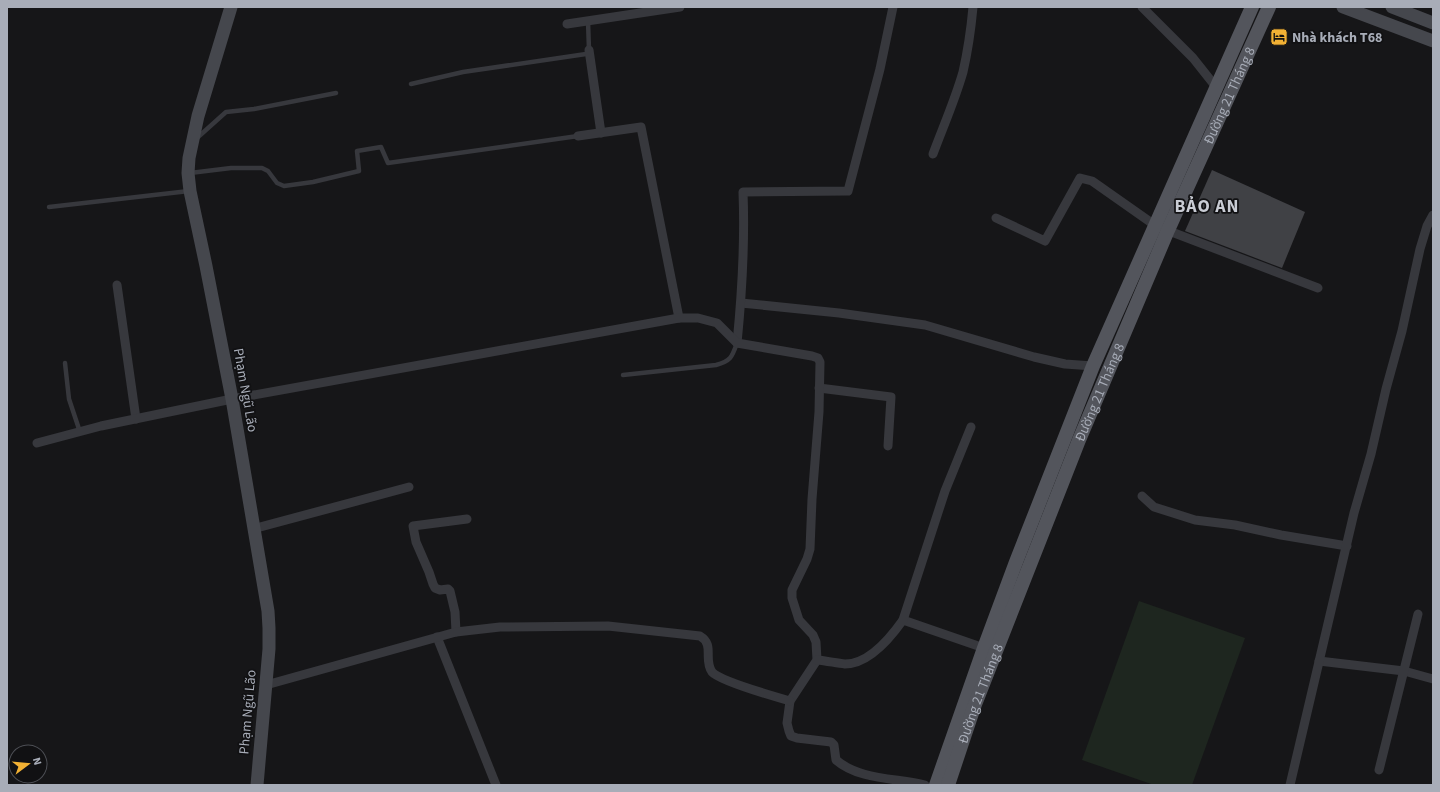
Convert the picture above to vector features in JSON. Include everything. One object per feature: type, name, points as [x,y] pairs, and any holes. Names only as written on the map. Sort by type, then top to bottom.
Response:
[{"type":"main road","name":"Đường 21 Tháng 8","points":[[948,785],[982,684],[1079,440],[1216,87],[1252,7]]},
{"type":"main road","name":"Đường 21 Tháng 8","points":[[936,785],[1016,562],[1093,366],[1162,228],[1269,7]]},
{"type":"street","name":"Phạm Ngũ Lão","points":[[231,7],[198,116],[189,158],[188,173],[190,191],[232,400],[266,596],[269,649],[257,785]]},
{"type":"street","points":[[567,24],[680,7]]},
{"type":"street","points":[[737,343],[741,302],[744,227],[743,192],[848,191],[880,69],[893,7]]},
{"type":"street","points":[[933,154],[952,106],[962,72],[970,41],[973,7]]},
{"type":"street","points":[[1142,7],[1193,58],[1216,87]]},
{"type":"street","points":[[1343,7],[1433,41]]},
{"type":"street","points":[[1392,7],[1433,23]]},
{"type":"street","points":[[588,50],[601,133]]},
{"type":"street","points":[[578,136],[641,127],[679,318]]},
{"type":"street","points":[[996,218],[1045,241],[1080,178],[1092,181],[1162,228],[1318,288]]},
{"type":"street","points":[[1290,785],[1354,513],[1371,454],[1386,389],[1402,331],[1420,249],[1427,226],[1433,214]]},
{"type":"street","points":[[117,285],[136,419]]},
{"type":"street","points":[[741,302],[840,313],[925,325],[1034,358],[1065,364],[1093,366]]},
{"type":"street","points":[[37,443],[136,419],[232,400],[679,318],[698,318],[717,323],[737,343],[818,358],[820,362],[820,388],[810,549],[807,559],[792,590],[792,598],[799,620],[813,635],[816,642],[818,660],[790,702],[787,723],[789,731],[791,736],[797,738],[831,742],[834,744],[836,760],[848,768],[860,773],[925,785]]},
{"type":"street","points":[[820,388],[891,397],[888,446]]},
{"type":"street","points":[[818,660],[847,664],[866,657],[880,648],[894,633],[903,620],[946,492],[971,427]]},
{"type":"street","points":[[254,529],[409,487]]},
{"type":"street","points":[[1142,496],[1154,507],[1195,520],[1235,525],[1281,535],[1347,546]]},
{"type":"street","points":[[456,632],[455,612],[450,591],[448,589],[440,590],[435,588],[430,572],[416,542],[413,526],[467,519]]},
{"type":"street","points":[[1379,770],[1418,614]]},
{"type":"street","points":[[903,620],[984,648]]},
{"type":"street","points":[[266,685],[456,632],[500,627],[608,626],[700,636],[706,639],[708,644],[708,661],[714,673],[724,679],[790,702]]},
{"type":"street","points":[[437,637],[496,785]]},
{"type":"street","points":[[1319,661],[1404,671],[1433,679]]},
{"type":"lane","points":[[411,84],[463,72],[586,54],[588,50],[588,21]]},
{"type":"lane","points":[[192,143],[226,112],[254,110],[336,93]]},
{"type":"lane","points":[[188,173],[231,168],[262,168],[268,171],[277,183],[284,186],[313,182],[359,171],[357,151],[381,147],[388,163],[578,136]]},
{"type":"lane","points":[[49,207],[190,191]]},
{"type":"lane","points":[[622,375],[716,365],[732,357],[737,343]]},
{"type":"lane","points":[[65,363],[69,399],[80,432]]},
{"type":"shaded area","points":[[1139,601],[1245,638],[1192,785],[1154,785],[1082,760]]},
{"type":"building","points":[[1212,170],[1305,212],[1282,268],[1185,231]]},
{"type":"place","name":"Nhà khách T68","points":[[1279,37]]},
{"type":"district","name":"BẢO AN","points":[[1207,206]]}]
